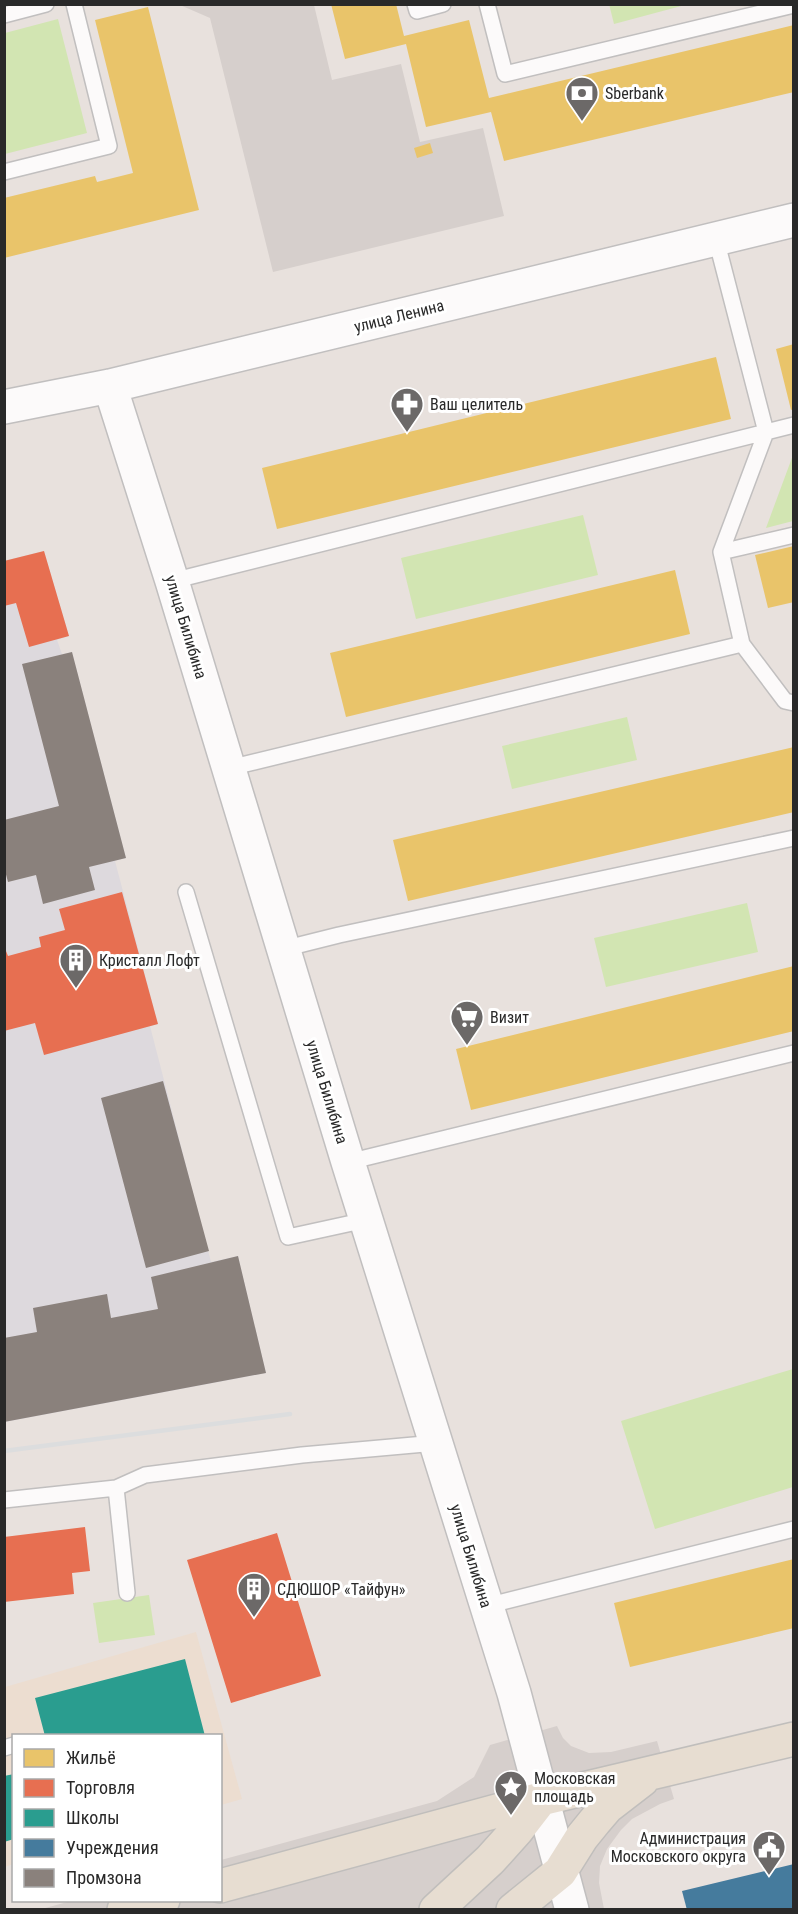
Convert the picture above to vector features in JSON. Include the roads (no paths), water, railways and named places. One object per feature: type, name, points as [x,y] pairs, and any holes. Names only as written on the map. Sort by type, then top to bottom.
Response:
[{"type":"main road","name":"улица Ленина","points":[[4,407],[110,386],[794,220]]},
{"type":"main road","name":"улица Билибина","points":[[110,386],[517,1704],[541,1799]]},
{"type":"main road","points":[[222,1885],[541,1799],[794,1739]]},
{"type":"main road","points":[[513,1910],[560,1872],[582,1837],[607,1808],[651,1773]]},
{"type":"main road","points":[[541,1799],[572,1910]]},
{"type":"main road","points":[[436,1910],[490,1860],[541,1799]]},
{"type":"main road","points":[[124,1910],[155,1902]]},
{"type":"lane","points":[[4,15],[45,4]]},
{"type":"lane","points":[[4,172],[109,146],[74,4]]},
{"type":"lane","points":[[416,4],[417,11],[443,4]]},
{"type":"lane","points":[[487,4],[505,74],[794,5]]},
{"type":"lane","points":[[716,238],[766,432],[722,552],[742,644],[785,701],[794,703]]},
{"type":"lane","points":[[172,581],[794,425]]},
{"type":"lane","points":[[722,552],[794,535]]},
{"type":"lane","points":[[229,768],[742,644]]},
{"type":"lane","points":[[284,948],[794,838]]},
{"type":"lane","points":[[186,892],[288,1237],[366,1220]]},
{"type":"lane","points":[[348,1162],[794,1053]]},
{"type":"lane","points":[[4,1500],[116,1488],[145,1474],[219,1472],[302,1455],[436,1443]]},
{"type":"lane","points":[[116,1488],[127,1593]]},
{"type":"lane","points":[[486,1606],[794,1529]]},
{"type":"railway","points":[[4,1451],[290,1414]]},
{"type":"place","name":"Sberbank","points":[[582,122]]},
{"type":"place","name":"Ваш целитель","points":[[407,433]]},
{"type":"place","name":"Кристалл Лофт","points":[[76,989]]},
{"type":"place","name":"Визит","points":[[467,1046]]},
{"type":"place","name":"СДЮШОР «Тайфун»","points":[[254,1618]]},
{"type":"place","name":"Московская площадь","points":[[511,1816]]},
{"type":"place","name":"Администрация Московского округа","points":[[769,1876]]}]
